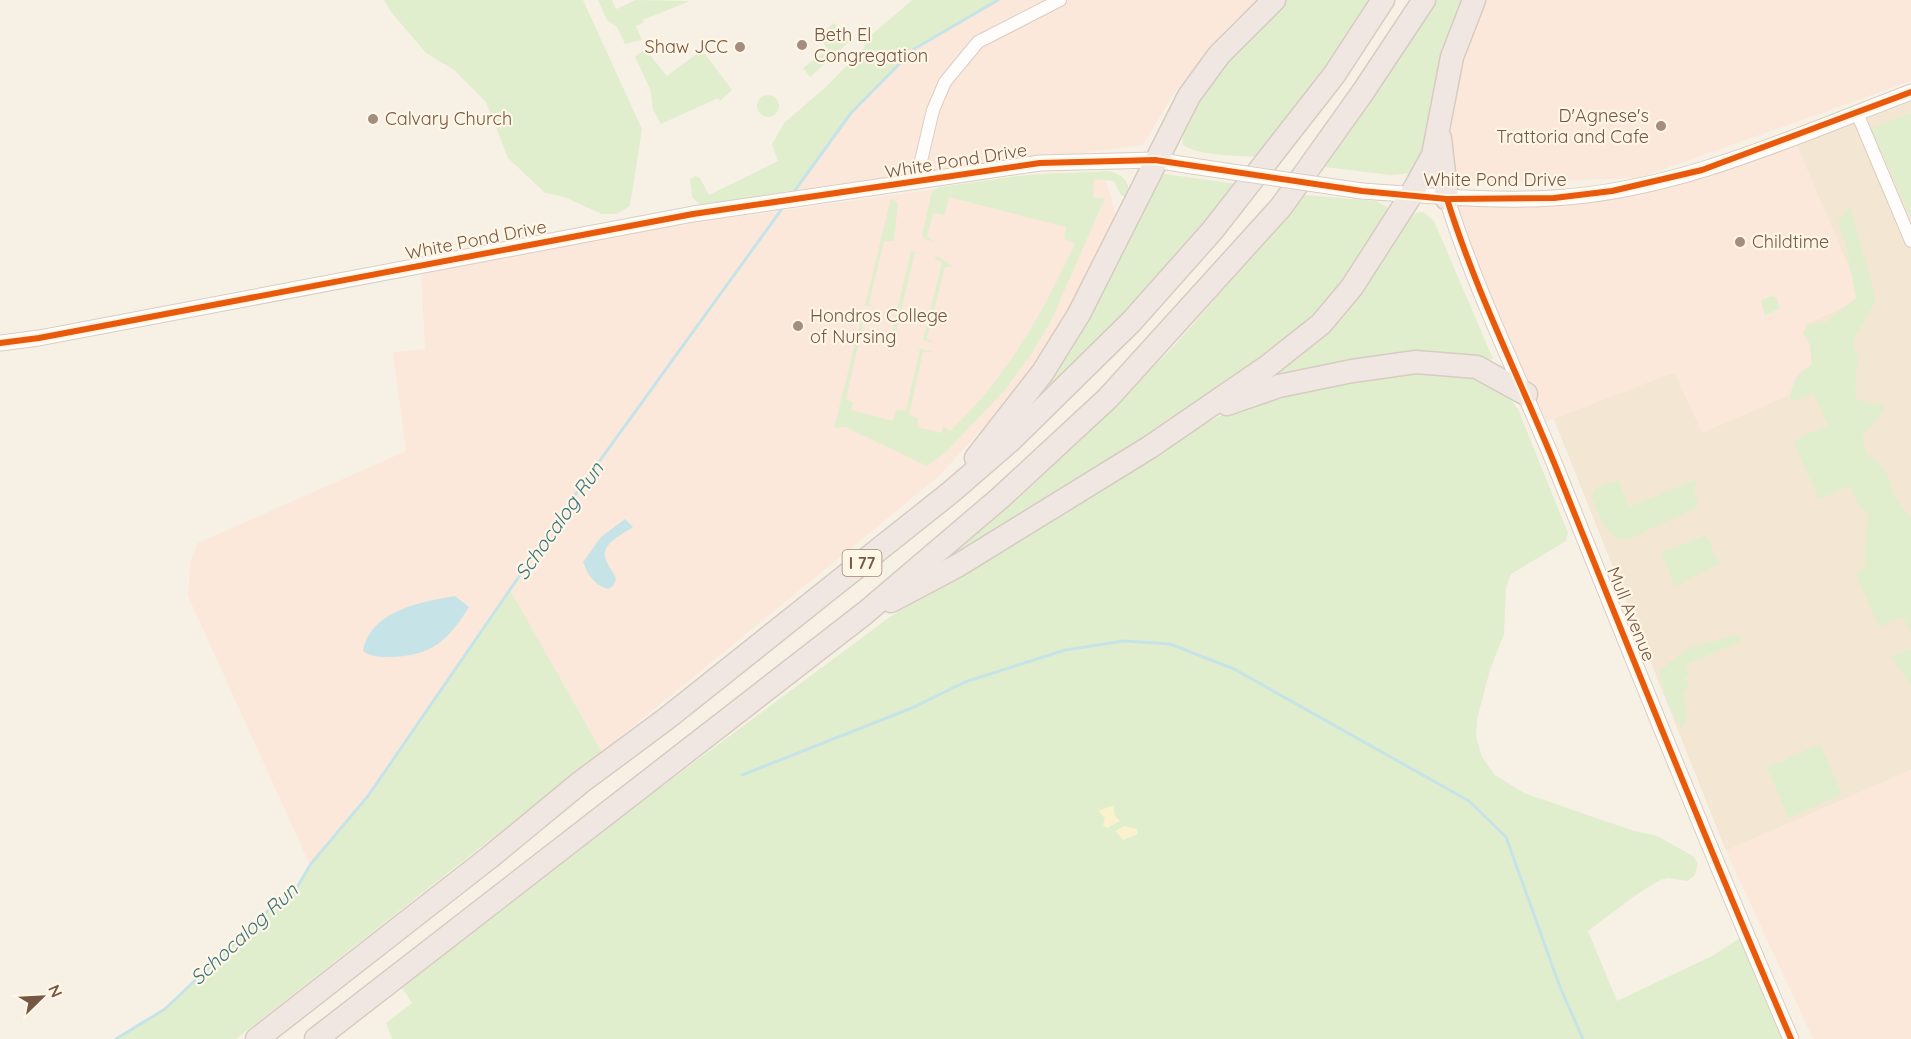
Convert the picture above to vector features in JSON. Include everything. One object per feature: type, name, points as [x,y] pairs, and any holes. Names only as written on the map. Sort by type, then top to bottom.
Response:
[{"type":"highway","points":[[951,492],[1057,351],[1079,314],[1177,117],[1205,73],[1219,55],[1274,0]]},
{"type":"highway","name":"I 77","points":[[257,1039],[490,857],[581,782],[666,719],[951,492],[1010,441],[1087,367],[1212,231],[1334,75],[1383,0]]},
{"type":"highway","name":"I 77","points":[[316,1039],[865,613],[1000,498],[1108,398],[1160,344],[1281,207],[1363,92],[1424,0]]},
{"type":"highway","points":[[865,613],[957,566],[1203,412],[1268,366],[1321,324],[1352,287],[1411,195],[1433,155],[1452,57],[1474,0]]},
{"type":"highway","points":[[1440,120],[1447,199]]},
{"type":"highway","points":[[1203,412],[1279,386],[1352,371],[1416,362],[1476,367],[1526,394]]},
{"type":"street","points":[[916,182],[933,110],[945,82],[978,42],[1060,0]]},
{"type":"street","name":"White Pond Drive","points":[[0,344],[693,214],[1040,164],[1155,160],[1362,191],[1447,199],[1554,198],[1658,182],[1749,154],[1911,92]]},
{"type":"street","points":[[1857,113],[1911,241]]},
{"type":"street","name":"Mull Avenue","points":[[1447,199],[1461,242],[1526,394],[1690,801],[1791,1039]]},
{"type":"shaded area","points":[[998,0],[1258,0],[1227,28],[1174,93],[1143,145],[795,190],[851,113],[914,49]]},
{"type":"shaded area","points":[[1485,0],[1911,0],[1911,81],[1639,178],[1489,183],[1457,176],[1450,139],[1457,81]]},
{"type":"shaded area","points":[[1911,92],[1911,770],[1726,851],[1553,417],[1675,372],[1702,432],[1830,377],[1806,324],[1861,299],[1793,137]]},
{"type":"shaded area","points":[[1793,137],[1862,298],[1806,324],[1830,377],[1702,433],[1675,372],[1538,425],[1447,199],[1615,191]]},
{"type":"shaded area","points":[[1053,173],[1106,180],[1118,222],[1035,367],[999,411],[939,476],[602,752],[510,591],[368,796],[310,865],[188,596],[190,562],[198,543],[406,451],[393,352],[425,349],[421,270],[678,225]]},
{"type":"shaded area","points":[[1911,770],[1911,1039],[1813,1039],[1726,851]]},
{"type":"green space","points":[[384,0],[583,0],[642,129],[630,206],[617,214],[602,214],[564,197],[545,193],[508,158],[486,102],[454,70],[426,53],[391,12]]},
{"type":"green space","points":[[598,0],[612,0],[616,9],[636,0],[690,1],[643,20],[644,22],[636,26],[642,40],[625,44],[617,27],[607,20]]},
{"type":"green space","points":[[912,0],[998,0],[914,49],[851,113],[795,190],[701,206],[692,197],[690,179],[695,176],[700,178],[709,195],[778,161],[772,144],[784,123],[827,86],[864,48],[869,37]]},
{"type":"green space","points":[[1284,0],[1370,0],[1312,86],[1259,157],[1210,154],[1183,145],[1184,129],[1205,90],[1239,47]]},
{"type":"green space","points":[[1436,0],[1466,0],[1433,138],[1416,173],[1390,175],[1325,167]]},
{"type":"green space","points":[[834,23],[850,41],[810,77],[803,68],[828,49],[818,36]]},
{"type":"green space","points":[[645,49],[667,76],[702,50],[732,90],[720,101],[718,98],[661,124],[653,109],[650,89],[635,57]]},
{"type":"green space","points":[[768,95],[776,98],[779,106],[776,114],[768,117],[760,114],[757,106],[760,98]]},
{"type":"green space","points":[[1911,113],[1911,217],[1871,128]]},
{"type":"green space","points":[[1109,171],[1126,180],[1127,198],[1121,195],[1114,181],[1094,179],[1093,198],[1105,198],[1051,321],[1032,353],[1004,391],[945,453],[927,466],[845,427],[834,428],[862,316],[865,316],[846,399],[853,402],[851,410],[893,421],[896,410],[906,411],[920,348],[933,352],[923,352],[909,415],[918,418],[917,427],[942,433],[943,426],[950,431],[989,389],[1022,344],[1075,244],[1064,239],[1066,227],[949,197],[945,215],[933,213],[927,237],[935,242],[924,239],[922,235],[932,191],[940,187],[1026,175]]},
{"type":"green space","points":[[1158,173],[1237,184],[1184,249],[1098,343],[1068,373],[1005,428]]},
{"type":"green space","points":[[1305,195],[1376,201],[1387,207],[1389,215],[1350,270],[1310,320],[1251,371],[955,559],[945,559],[1094,427],[1173,347]]},
{"type":"green space","points":[[891,198],[898,204],[894,241],[884,241],[869,304],[876,308],[865,305]]},
{"type":"green space","points":[[1850,206],[1876,300],[1853,341],[1858,360],[1855,386],[1857,399],[1870,404],[1885,405],[1877,420],[1862,435],[1866,454],[1878,462],[1887,474],[1894,496],[1911,518],[1911,634],[1903,616],[1879,627],[1856,575],[1865,567],[1868,513],[1858,504],[1850,486],[1819,499],[1793,441],[1828,425],[1813,393],[1790,403],[1793,385],[1798,376],[1812,364],[1810,345],[1803,333],[1807,325],[1826,322],[1856,298],[1846,245],[1838,221]]},
{"type":"green space","points":[[1423,212],[1434,221],[1493,359],[1271,381],[1270,376],[1332,329],[1373,273],[1401,226],[1416,213]]},
{"type":"green space","points":[[904,249],[924,254],[915,253],[894,341],[890,340],[911,251]]},
{"type":"green space","points":[[937,256],[954,267],[945,267],[927,338],[934,343],[923,340],[942,262],[934,259]]},
{"type":"green space","points":[[1776,297],[1780,308],[1765,316],[1761,300]]},
{"type":"green space","points":[[1387,371],[1480,371],[1499,383],[1518,409],[1568,533],[1566,541],[1511,574],[1506,588],[1504,634],[1490,670],[1477,719],[1476,737],[1482,757],[1495,775],[1524,793],[1631,830],[1657,836],[1693,856],[1698,863],[1695,875],[1688,881],[1668,878],[1651,885],[1588,931],[1617,1001],[1712,956],[1740,938],[1785,1039],[392,1039],[386,1023],[412,1003],[402,988],[560,862],[887,619],[1188,432],[1239,407]]},
{"type":"green space","points":[[1697,479],[1694,492],[1698,502],[1696,508],[1629,539],[1621,539],[1609,532],[1591,497],[1596,488],[1618,480],[1629,507]]},
{"type":"green space","points":[[1706,535],[1719,564],[1675,586],[1661,553]]},
{"type":"green space","points":[[510,590],[602,752],[236,1039],[117,1039],[135,1025],[165,1009],[273,906],[294,893],[310,865],[368,796]]},
{"type":"green space","points":[[1736,635],[1742,641],[1685,665],[1690,676],[1685,678],[1689,686],[1683,692],[1687,718],[1681,729],[1667,702],[1659,671],[1689,648]]},
{"type":"green space","points":[[1911,649],[1911,686],[1891,657]]},
{"type":"green space","points":[[1820,744],[1842,794],[1789,818],[1767,768]]},
{"type":"sand","points":[[1114,805],[1114,814],[1120,821],[1107,828],[1103,825],[1105,818],[1098,811]]},
{"type":"sand","points":[[1124,826],[1137,829],[1138,834],[1123,840],[1115,831]]},
{"type":"water","points":[[625,519],[633,527],[614,539],[605,552],[606,560],[616,579],[613,586],[608,589],[592,579],[583,562],[601,537]]},
{"type":"water","points":[[455,596],[469,607],[453,629],[437,645],[417,654],[404,656],[379,657],[363,651],[368,637],[387,617],[413,605]]},
{"type":"waterway","name":"Schocalog Run","points":[[793,193],[851,113],[914,49],[998,0]]},
{"type":"waterway","name":"Schocalog Run","points":[[116,1039],[165,1009],[273,906],[294,893],[310,865],[368,796],[580,488],[784,206]]},
{"type":"waterway","points":[[742,775],[912,708],[965,682],[1065,650],[1124,641],[1170,644],[1234,669],[1469,801],[1506,837],[1560,987],[1583,1039]]},
{"type":"cycle path","points":[[0,343],[39,338],[693,214],[1040,163],[1155,160],[1362,191],[1447,199],[1554,198],[1612,191],[1702,170],[1911,92]]},
{"type":"cycle path","points":[[1447,199],[1471,268],[1557,470],[1672,755],[1791,1039]]},
{"type":"place","name":"Beth El Congregation","points":[[802,45]]},
{"type":"place","name":"Shaw JCC","points":[[740,47]]},
{"type":"place","name":"Calvary Church","points":[[373,119]]},
{"type":"place","name":"D'Agnese's Trattoria and Cafe","points":[[1661,126]]},
{"type":"place","name":"Childtime","points":[[1740,242]]},
{"type":"place","name":"Hondros College of Nursing","points":[[798,326]]}]
